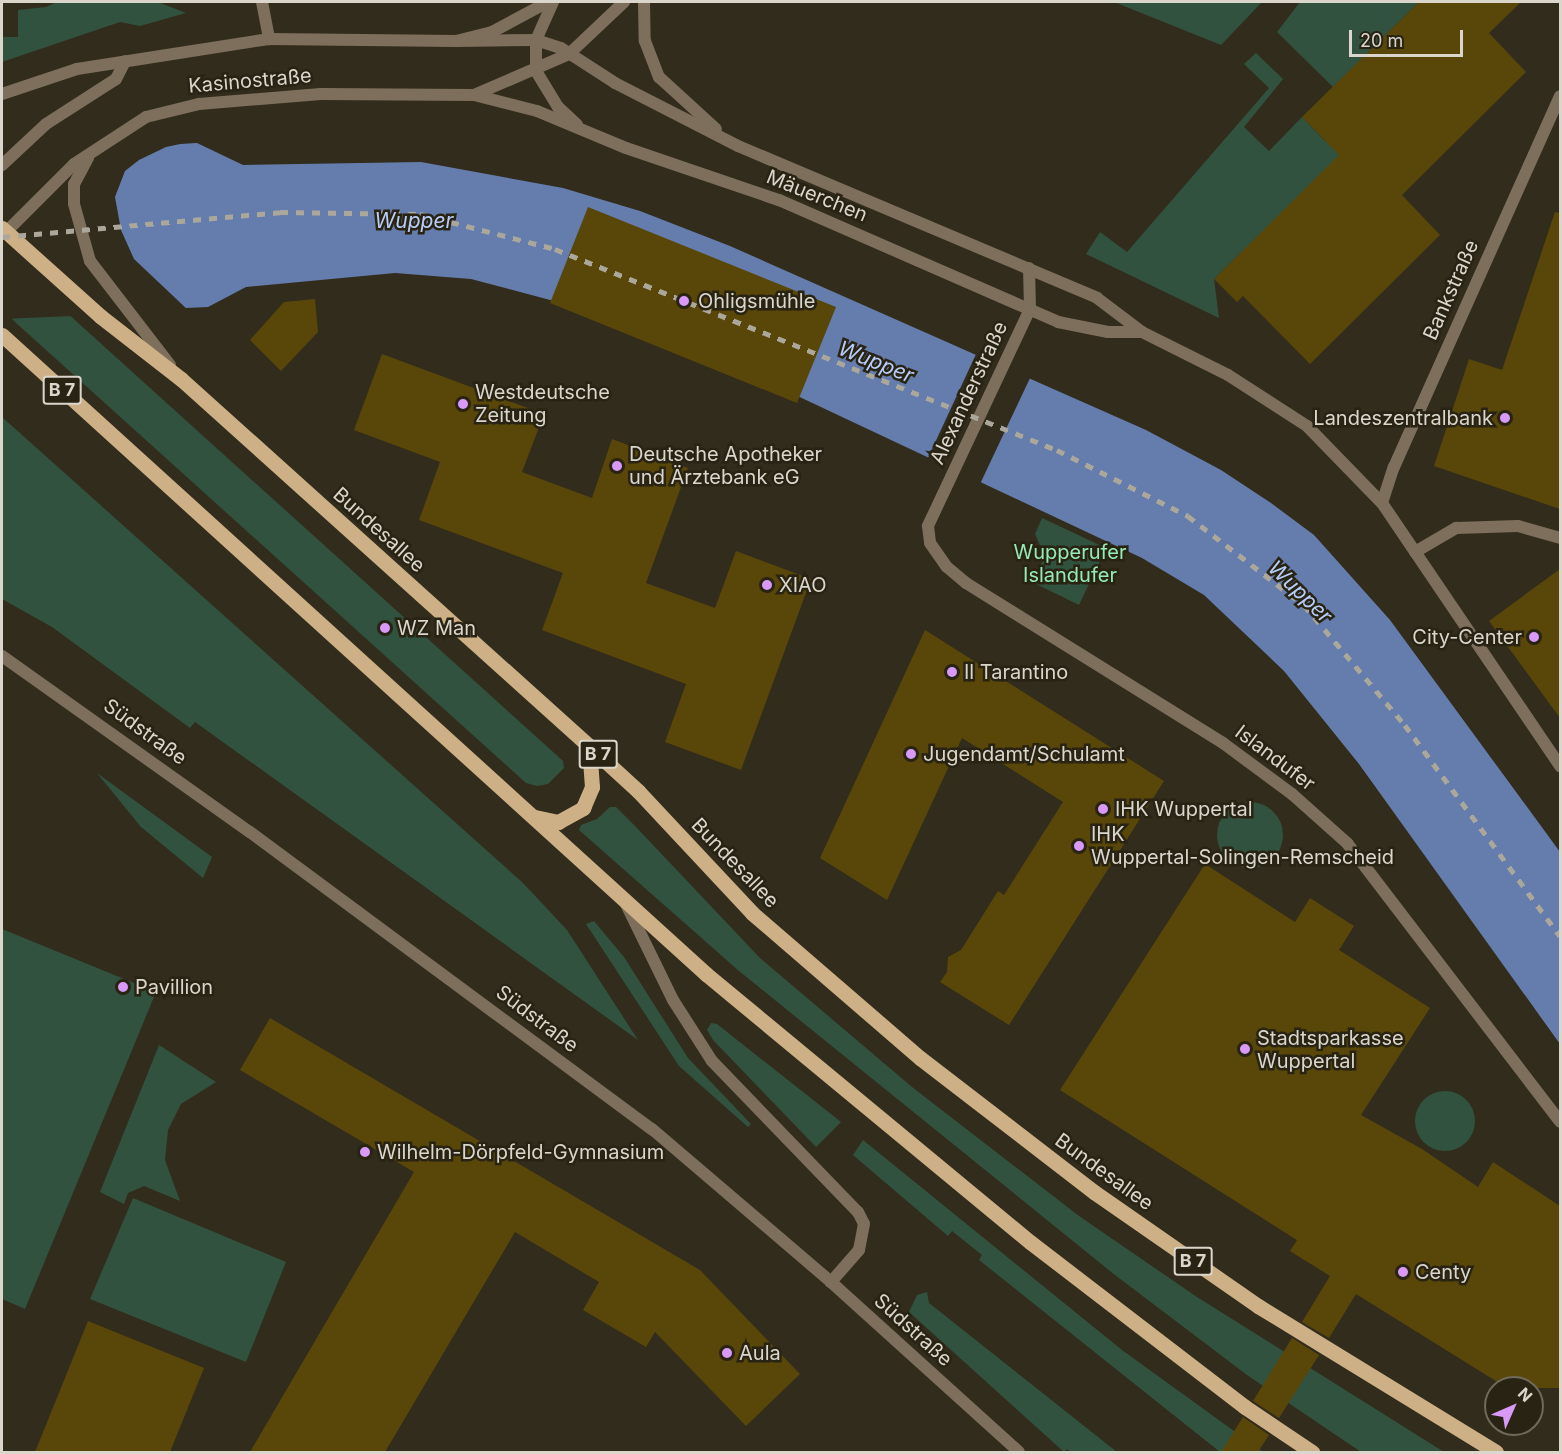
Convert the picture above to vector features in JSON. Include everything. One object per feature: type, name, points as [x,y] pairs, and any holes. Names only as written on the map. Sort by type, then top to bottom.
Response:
[{"type":"main road","name":"Bundesallee","points":[[3,232],[100,316],[181,379],[589,746],[638,791],[752,913],[808,965],[984,1110],[1258,1306],[1496,1452]]},
{"type":"main road","name":"B 7","points":[[2,334],[535,817],[626,903],[1030,1242],[1245,1407],[1312,1452]]},
{"type":"main road","points":[[535,817],[558,822],[583,808],[592,787],[589,746]]},
{"type":"street","points":[[259,2],[269,39]]},
{"type":"street","name":"Kasinostraße","points":[[2,94],[77,69],[269,39],[456,41],[501,28],[548,2]]},
{"type":"street","points":[[553,2],[536,40],[536,71],[558,107],[585,132]]},
{"type":"street","name":"Kasinostraße","points":[[3,232],[39,195],[103,142],[146,117],[199,104],[321,94],[474,96],[536,71],[569,54],[624,2]]},
{"type":"street","name":"Mäuerchen","points":[[644,2],[645,41],[659,77],[687,106],[738,146]]},
{"type":"street","name":"Mäuerchen","points":[[456,41],[536,40],[569,54],[640,97],[738,146],[1097,298],[1142,332],[1228,375],[1307,426],[1382,502],[1560,766]]},
{"type":"street","points":[[2,165],[46,124],[116,80],[125,61]]},
{"type":"street","name":"Mäuerchen","points":[[474,96],[537,111],[585,132],[778,200],[1058,322],[1108,332],[1142,332]]},
{"type":"street","name":"Bankstraße","points":[[1382,502],[1394,467],[1560,96]]},
{"type":"street","points":[[103,142],[81,165],[74,184],[74,204],[90,261],[128,315],[181,379]]},
{"type":"street","points":[[1029,268],[1030,309]]},
{"type":"street","name":"Alexanderstraße","points":[[943,493],[1030,309]]},
{"type":"street","name":"Islandufer","points":[[943,493],[928,526],[930,543],[947,567],[966,583],[1223,743],[1293,794],[1347,843],[1560,1122]]},
{"type":"street","points":[[1415,552],[1456,528],[1518,526],[1560,538]]},
{"type":"street","name":"Südstraße","points":[[2,656],[240,825],[652,1129],[831,1282],[1019,1452]]},
{"type":"street","points":[[626,903],[673,1000],[712,1061],[858,1212],[864,1224],[859,1250],[831,1282]]},
{"type":"green space","points":[[57,2],[158,2],[186,13],[140,26],[120,22],[2,62],[2,37],[18,37],[18,10],[46,7]]},
{"type":"green space","points":[[1114,2],[1262,2],[1221,45]]},
{"type":"green space","points":[[1300,2],[1419,2],[1333,87],[1277,32]]},
{"type":"green space","points":[[1256,53],[1283,79],[1244,127],[1269,151],[1302,117],[1324,140],[1345,150],[1214,279],[1219,318],[1086,254],[1100,232],[1127,252],[1269,88],[1244,64]]},
{"type":"green space","points":[[14,265],[563,761],[564,768],[548,784],[537,786],[526,783],[15,322],[6,312],[2,268]]},
{"type":"green space","points":[[2,417],[523,883],[567,930],[638,1040],[195,722],[190,728],[52,627],[2,599]]},
{"type":"green space","name":"Wupperufer Islandufer","points":[[1042,518],[1106,548],[1079,605],[1032,582],[1045,556],[1035,534]]},
{"type":"green space","points":[[97,773],[212,857],[203,878],[141,827]]},
{"type":"green space","points":[[1250,802],[1263,805],[1273,812],[1280,822],[1283,835],[1280,848],[1273,858],[1263,865],[1250,868],[1237,865],[1227,858],[1220,848],[1217,835],[1220,822],[1227,812],[1237,805]]},
{"type":"green space","points":[[610,807],[616,807],[636,827],[760,958],[912,1087],[1079,1216],[1197,1297],[1444,1452],[1361,1452],[1247,1375],[1115,1275],[739,971],[579,830],[581,825],[597,819]]},
{"type":"green space","points":[[594,921],[624,957],[688,1058],[751,1124],[748,1127],[679,1066],[586,924]]},
{"type":"green space","points":[[2,929],[156,992],[25,1309],[2,1299]]},
{"type":"green space","points":[[711,1023],[717,1024],[841,1122],[816,1147],[713,1040],[707,1030]]},
{"type":"green space","points":[[159,1045],[216,1082],[181,1104],[168,1130],[165,1160],[180,1201],[144,1186],[128,1193],[124,1204],[100,1192]]},
{"type":"green space","points":[[1439,1091],[1451,1091],[1462,1096],[1470,1104],[1475,1121],[1473,1133],[1462,1146],[1451,1151],[1439,1151],[1428,1146],[1420,1138],[1415,1127],[1415,1115],[1420,1104],[1428,1096]]},
{"type":"green space","points":[[863,1140],[1122,1350],[1263,1452],[1220,1452],[979,1260],[982,1255],[952,1231],[948,1236],[853,1155]]},
{"type":"green space","points":[[133,1198],[286,1262],[246,1362],[90,1299]]},
{"type":"green space","points":[[927,1292],[929,1303],[1117,1452],[1071,1452],[1067,1449],[1064,1452],[909,1312],[917,1295]]},
{"type":"water","name":"Wupper","points":[[197,143],[243,165],[421,162],[563,188],[640,211],[730,246],[1146,430],[1221,470],[1271,503],[1314,535],[1390,620],[1560,852],[1560,1044],[1359,764],[1284,671],[1204,595],[1142,558],[789,392],[565,304],[471,279],[395,273],[246,287],[208,307],[2,316],[2,154]]},
{"type":"pier","points":[[199,140],[166,147],[139,160],[125,171],[115,197],[121,230],[134,259],[189,311],[2,319],[2,151]]},
{"type":"pier","points":[[977,352],[1031,376],[980,484],[927,460]]},
{"type":"building","points":[[1419,2],[1521,2],[1489,33],[1526,72],[1402,195],[1440,235],[1310,364],[1243,296],[1237,302],[1214,279],[1339,155],[1302,117]]},
{"type":"building","points":[[588,207],[836,307],[797,403],[550,303]]},
{"type":"building","name":"Landeszentralbank","points":[[1555,212],[1560,213],[1560,509],[1434,466],[1469,359],[1502,370]]},
{"type":"building","points":[[315,299],[318,332],[281,371],[250,340],[284,302]]},
{"type":"building","points":[[382,354],[544,414],[522,472],[592,498],[612,439],[688,468],[646,583],[715,608],[736,551],[811,579],[741,770],[665,742],[686,684],[542,630],[563,573],[419,520],[440,462],[354,430]]},
{"type":"building","name":"City-Center","points":[[1560,569],[1560,718],[1489,621]]},
{"type":"building","points":[[925,630],[1164,781],[1009,1025],[940,982],[947,972],[948,957],[961,950],[998,891],[1004,895],[1063,802],[962,738],[887,900],[820,858]]},
{"type":"building","name":"Stadtsparkasse Wuppertal","points":[[1205,864],[1295,922],[1310,898],[1354,926],[1339,950],[1430,1008],[1361,1115],[1422,1149],[1478,1187],[1493,1162],[1560,1206],[1560,1388],[1544,1388],[1544,1376],[1488,1376],[1356,1294],[1329,1338],[1302,1322],[1330,1276],[1290,1251],[1297,1240],[1060,1090]]},
{"type":"building","points":[[270,1018],[700,1270],[800,1374],[746,1426],[655,1332],[646,1347],[583,1310],[599,1282],[515,1232],[385,1452],[250,1452],[414,1172],[240,1070]]},
{"type":"building","points":[[88,1321],[204,1368],[170,1452],[35,1452]]},
{"type":"building","points":[[1292,1338],[1319,1355],[1279,1418],[1253,1401]]},
{"type":"building","points":[[1243,1417],[1269,1435],[1258,1452],[1221,1452]]},
{"type":"railway","points":[[2,237],[280,212],[420,214],[555,249],[1057,450],[1188,516],[1304,605],[1405,725],[1560,936]]},
{"type":"place","name":"Ohligsmühle","points":[[684,301]]},
{"type":"place","name":"Westdeutsche Zeitung","points":[[463,404]]},
{"type":"place","name":"Landeszentralbank","points":[[1505,418]]},
{"type":"place","name":"Deutsche Apotheker und Ärztebank eG","points":[[617,466]]},
{"type":"place","name":"XIAO","points":[[767,585]]},
{"type":"place","name":"WZ Man","points":[[385,628]]},
{"type":"place","name":"City-Center","points":[[1534,637]]},
{"type":"place","name":"Il Tarantino","points":[[952,672]]},
{"type":"place","name":"Jugendamt/Schulamt","points":[[911,754]]},
{"type":"place","name":"IHK Wuppertal","points":[[1103,809]]},
{"type":"place","name":"IHK Wuppertal-Solingen-Remscheid","points":[[1079,846]]},
{"type":"place","name":"Pavillion","points":[[123,987]]},
{"type":"place","name":"Stadtsparkasse Wuppertal","points":[[1245,1049]]},
{"type":"place","name":"Wilhelm-Dörpfeld-Gymnasium","points":[[365,1152]]},
{"type":"place","name":"Centy","points":[[1403,1272]]},
{"type":"place","name":"Aula","points":[[727,1353]]}]
